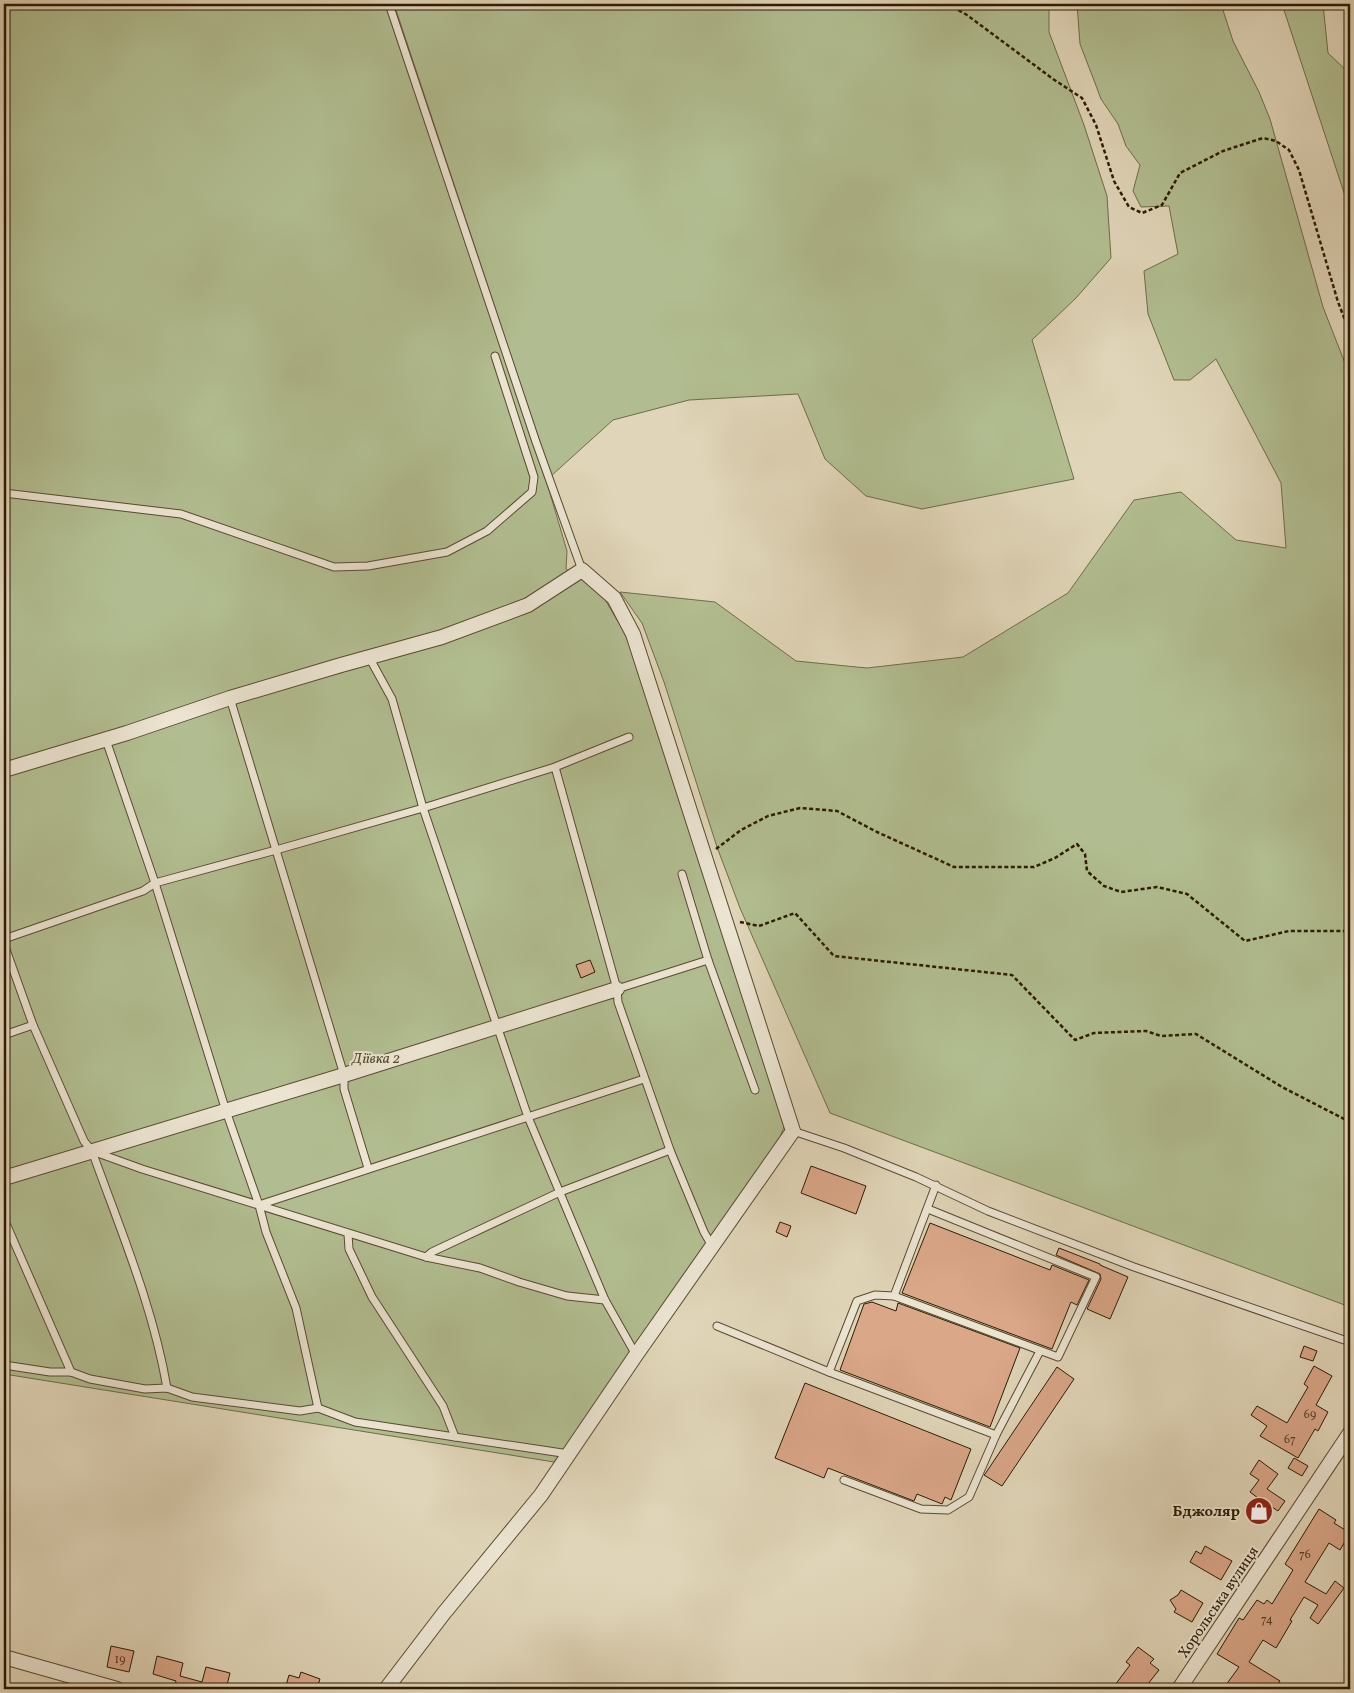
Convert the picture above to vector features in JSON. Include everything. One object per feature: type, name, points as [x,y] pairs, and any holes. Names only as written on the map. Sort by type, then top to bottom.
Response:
[{"type":"street","points":[[4,770],[106,740],[230,698],[442,637],[528,605],[582,570],[614,598],[633,634],[723,919],[793,1131],[636,1356],[542,1495],[444,1613],[386,1689]]},
{"type":"street","points":[[4,1178],[344,1075],[617,989]]},
{"type":"street","name":"Хорольська вулиця","points":[[1179,1689],[1350,1433]]},
{"type":"street","points":[[4,1657],[117,1689]]},
{"type":"lane","points":[[389,4],[536,442],[582,570]]},
{"type":"lane","points":[[4,493],[181,514],[334,567],[368,566],[447,552],[487,531],[532,492],[534,477],[495,356]]},
{"type":"lane","points":[[369,657],[392,699],[423,808],[528,1118],[605,1300],[636,1356]]},
{"type":"lane","points":[[230,698],[344,1075],[344,1088],[368,1168]]},
{"type":"lane","points":[[4,939],[143,891],[155,882],[423,808],[555,767],[629,738]]},
{"type":"lane","points":[[106,740],[155,882],[226,1111],[259,1205],[266,1232],[296,1308],[318,1408]]},
{"type":"lane","points":[[555,767],[617,989],[618,1002],[670,1150],[704,1232],[712,1246]]},
{"type":"lane","points":[[682,874],[708,960],[754,1090]]},
{"type":"lane","points":[[4,944],[33,1025],[84,1141],[92,1150],[150,1310],[167,1388]]},
{"type":"lane","points":[[617,989],[708,960]]},
{"type":"lane","points":[[4,1035],[33,1025]]},
{"type":"lane","points":[[259,1205],[368,1168],[528,1118],[644,1078]]},
{"type":"lane","points":[[793,1131],[844,1148],[936,1185],[988,1211],[1134,1266],[1350,1342]]},
{"type":"lane","points":[[92,1150],[142,1169],[426,1257],[480,1268],[567,1296],[605,1300]]},
{"type":"lane","points":[[426,1257],[432,1252],[560,1192],[670,1150]]},
{"type":"lane","points":[[894,1296],[936,1185]]},
{"type":"lane","points":[[829,1372],[857,1301],[875,1295],[894,1296],[1058,1357],[1096,1277],[928,1209]]},
{"type":"lane","points":[[4,1218],[71,1372]]},
{"type":"lane","points":[[348,1234],[349,1249],[372,1297],[443,1406],[455,1437]]},
{"type":"lane","points":[[717,1326],[829,1372],[996,1435]]},
{"type":"lane","points":[[844,1480],[921,1509],[948,1510],[969,1497],[996,1435],[1040,1351]]},
{"type":"lane","points":[[4,1365],[50,1372],[71,1372],[90,1379],[136,1387],[167,1388],[192,1397],[300,1411],[318,1408],[355,1422],[569,1454]]},
{"type":"path","points":[[947,4],[967,15],[1053,79],[1082,98],[1096,125],[1114,181],[1129,207],[1142,213],[1162,205],[1180,173],[1223,151],[1263,138],[1276,140],[1289,150],[1299,170],[1338,302],[1350,332]]},
{"type":"path","points":[[705,858],[741,830],[768,816],[800,808],[837,811],[877,832],[954,867],[1034,867],[1055,858],[1077,844],[1085,854],[1087,871],[1104,886],[1121,892],[1157,887],[1187,894],[1245,941],[1289,931],[1350,931]]},
{"type":"path","points":[[723,919],[759,926],[795,914],[834,956],[1012,976],[1076,1040],[1094,1033],[1146,1031],[1161,1036],[1196,1034],[1282,1086],[1350,1122]]},
{"type":"green space","name":"Діївка 2","points":[[4,4],[386,4],[549,490],[567,551],[566,569],[601,593],[626,635],[786,1121],[776,1149],[622,1372],[554,1462],[4,1374]]},
{"type":"green space","points":[[394,4],[1049,4],[1049,32],[1084,125],[1107,196],[1111,258],[1076,298],[1032,340],[1074,479],[922,509],[866,496],[825,459],[798,394],[689,400],[613,420],[551,476]]},
{"type":"green space","points":[[1077,4],[1221,4],[1233,41],[1259,92],[1270,119],[1323,307],[1350,376],[1350,1307],[830,1113],[740,908],[717,847],[664,682],[642,623],[620,592],[715,602],[796,661],[867,668],[963,657],[1068,593],[1134,500],[1181,492],[1236,540],[1286,548],[1281,483],[1216,359],[1190,380],[1174,380],[1148,314],[1144,271],[1178,254],[1169,206],[1141,207],[1133,191],[1140,165],[1126,146],[1118,124],[1101,99],[1080,44]]},
{"type":"green space","points":[[1282,4],[1323,4],[1328,53],[1350,74],[1350,211]]},
{"type":"building","points":[[590,960],[595,972],[581,978],[576,965]]},
{"type":"building","points":[[811,1166],[866,1186],[856,1214],[801,1193]]},
{"type":"building","points":[[780,1222],[791,1226],[787,1237],[776,1232]]},
{"type":"building","points":[[930,1223],[1050,1270],[1052,1265],[1089,1280],[1077,1305],[1071,1302],[1052,1349],[902,1293]]},
{"type":"building","points":[[1059,1248],[1128,1277],[1110,1319],[1087,1309],[1101,1279],[1100,1274],[1056,1255]]},
{"type":"building","points":[[872,1302],[896,1311],[898,1303],[1020,1348],[990,1427],[840,1370],[864,1304]]},
{"type":"building","points":[[1304,1346],[1317,1351],[1313,1361],[1300,1357]]},
{"type":"building","points":[[1314,1366],[1332,1376],[1316,1405],[1328,1412],[1318,1431],[1315,1429],[1298,1458],[1260,1436],[1267,1426],[1251,1415],[1257,1406],[1287,1423],[1308,1387],[1304,1384]]},
{"type":"building","points":[[1057,1367],[1074,1379],[1002,1486],[984,1475]]},
{"type":"building","points":[[805,1383],[971,1449],[951,1500],[945,1497],[942,1504],[917,1494],[914,1501],[828,1468],[824,1478],[775,1458]]},
{"type":"building","points":[[1294,1458],[1308,1466],[1302,1476],[1288,1468]]},
{"type":"building","points":[[1259,1460],[1278,1474],[1267,1489],[1285,1501],[1278,1511],[1269,1505],[1262,1518],[1251,1512],[1258,1498],[1250,1492],[1259,1480],[1250,1474]]},
{"type":"building","points":[[1319,1509],[1336,1520],[1334,1523],[1350,1533],[1340,1550],[1329,1543],[1305,1582],[1326,1594],[1335,1581],[1344,1588],[1318,1624],[1310,1618],[1318,1605],[1304,1597],[1276,1648],[1263,1640],[1249,1662],[1280,1681],[1275,1689],[1260,1689],[1252,1685],[1249,1689],[1223,1689],[1239,1667],[1217,1654],[1239,1618],[1243,1620],[1257,1600],[1264,1604],[1267,1600],[1272,1604],[1293,1570],[1285,1564]]},
{"type":"building","points":[[1205,1546],[1232,1561],[1221,1580],[1190,1562],[1196,1551],[1201,1554]]},
{"type":"building","points":[[1181,1590],[1203,1603],[1192,1622],[1174,1612],[1176,1609],[1170,1600],[1178,1595]]},
{"type":"building","points":[[111,1646],[134,1651],[129,1672],[107,1667]]},
{"type":"building","points":[[1138,1647],[1154,1659],[1150,1663],[1159,1670],[1144,1689],[1112,1689],[1130,1665],[1126,1662]]},
{"type":"building","points":[[157,1656],[183,1663],[180,1676],[202,1682],[206,1667],[230,1673],[226,1689],[174,1689],[176,1681],[153,1674]]},
{"type":"building","points":[[301,1672],[320,1679],[318,1685],[325,1687],[325,1689],[285,1689],[289,1675],[299,1678]]},
{"type":"place","name":"Бджоляр","points":[[1259,1511]]}]
